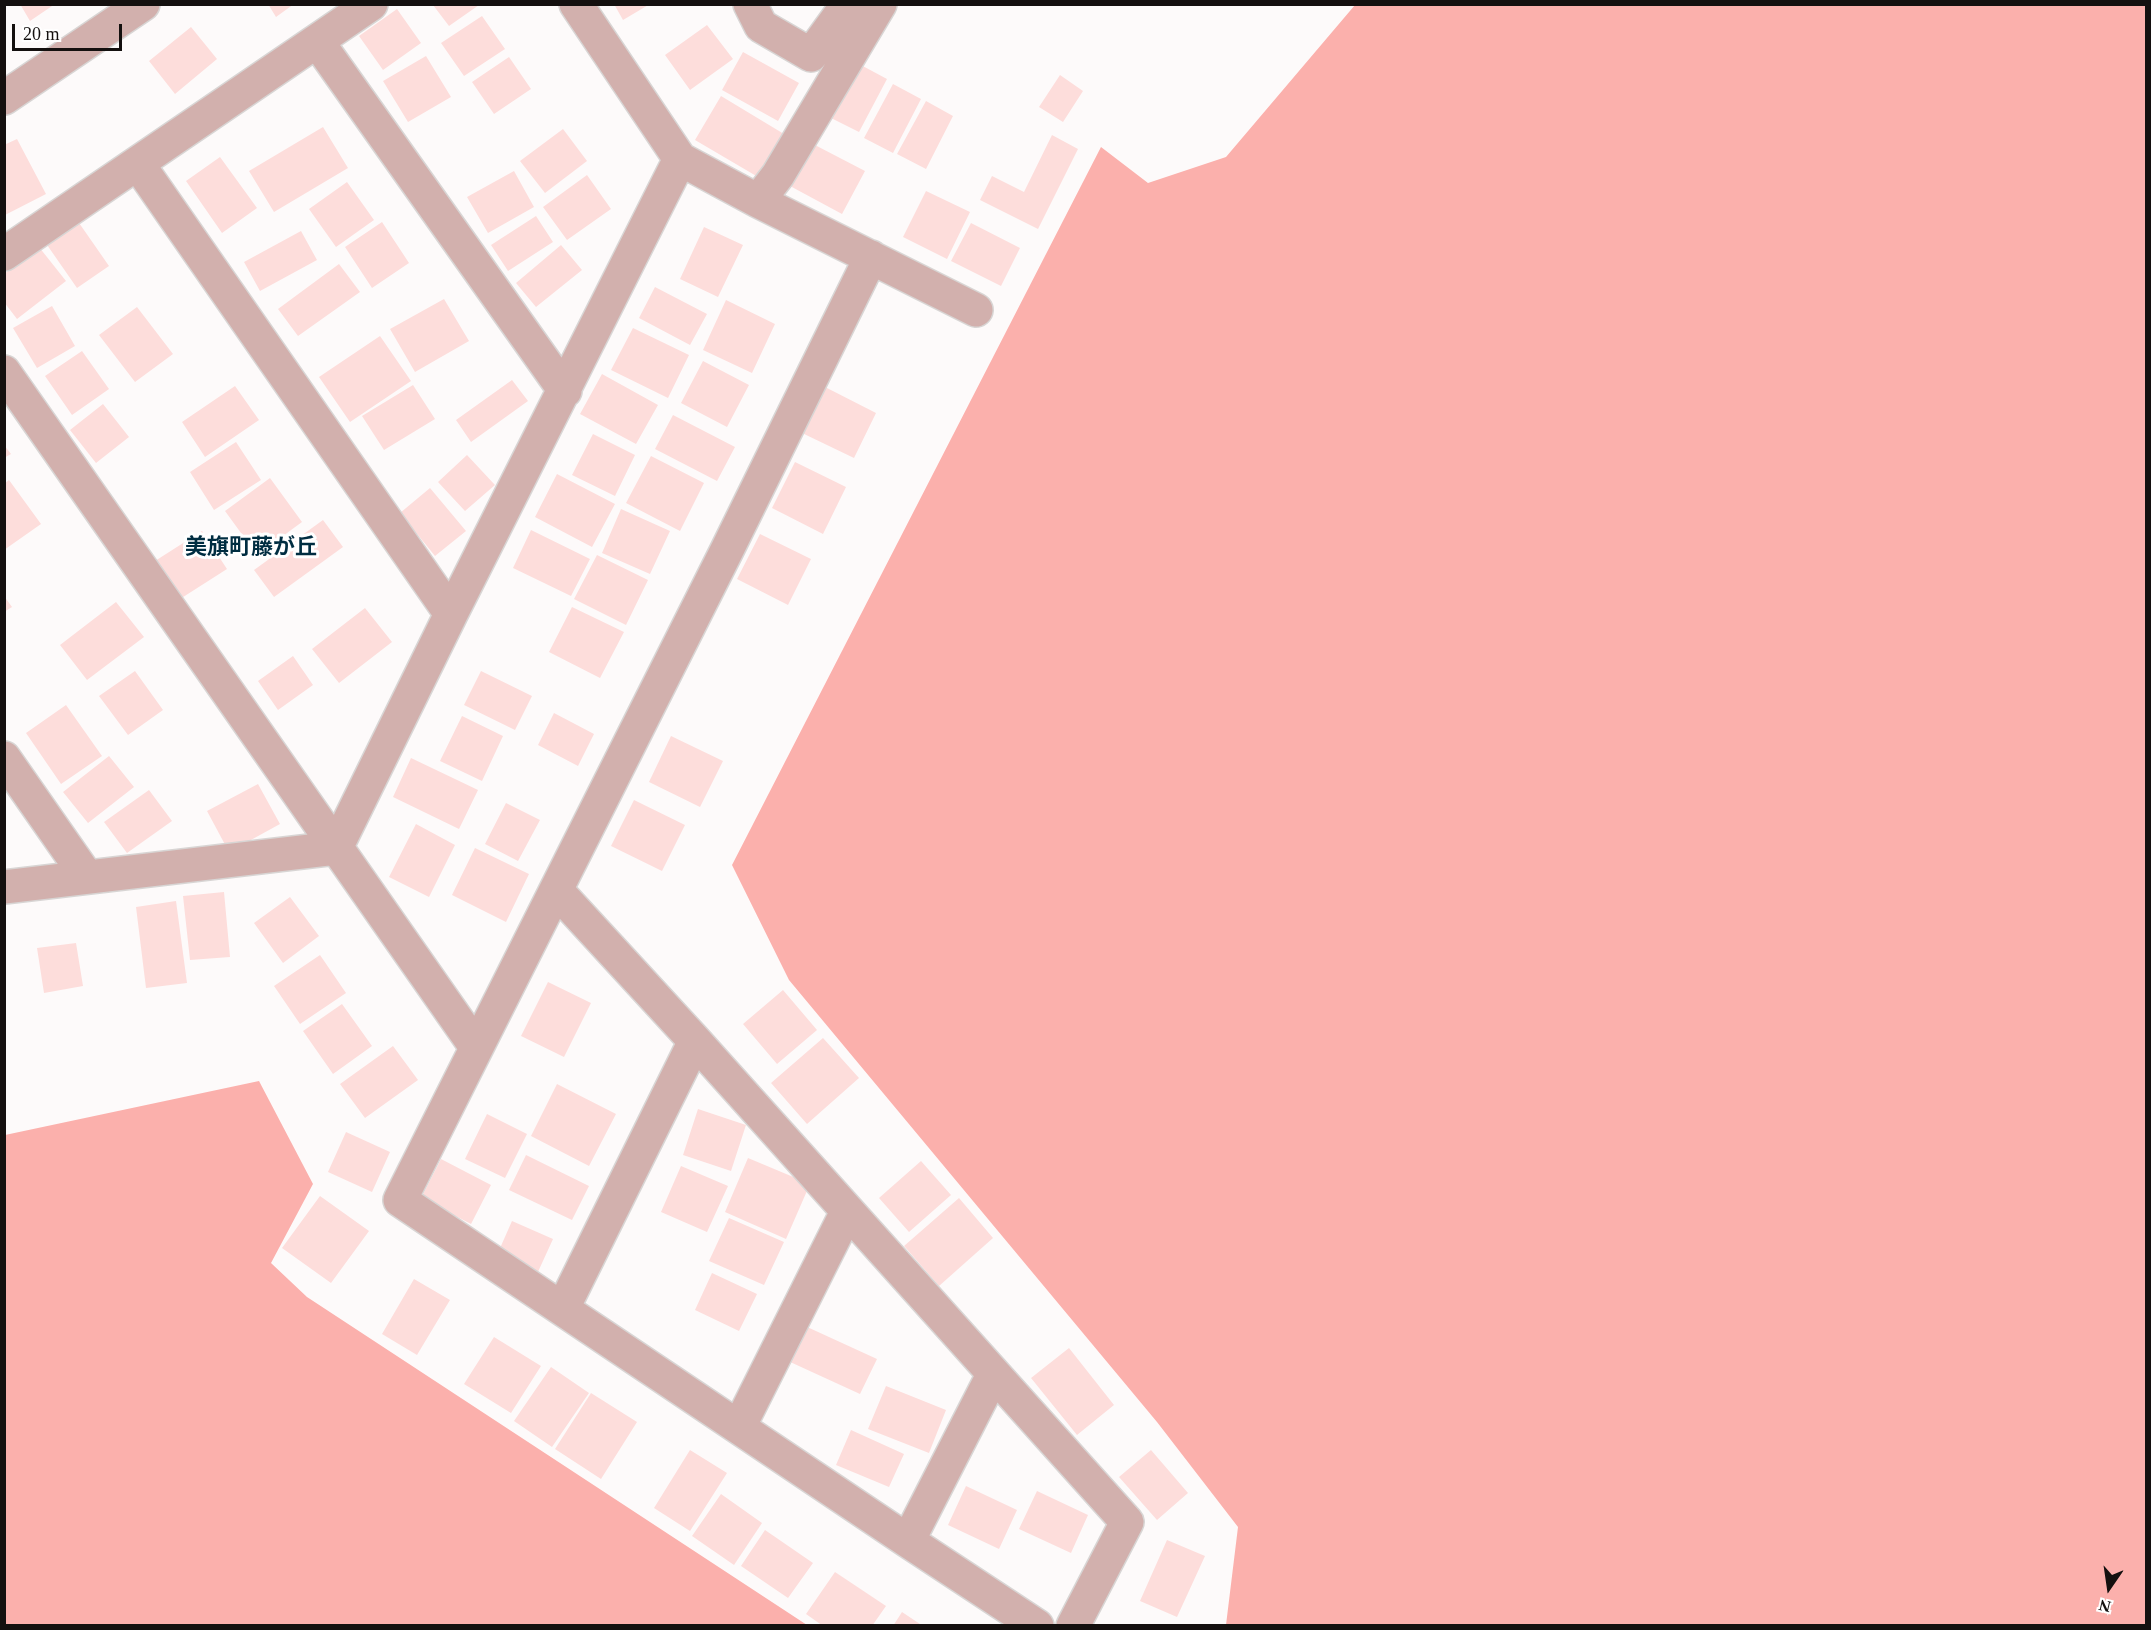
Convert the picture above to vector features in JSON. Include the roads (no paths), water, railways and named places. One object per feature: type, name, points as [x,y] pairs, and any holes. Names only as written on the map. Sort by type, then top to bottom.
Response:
[{"type":"street","points":[[4,98],[144,4]]},
{"type":"street","points":[[4,254],[370,4]]},
{"type":"street","points":[[576,4],[680,159],[758,201],[976,310]]},
{"type":"street","points":[[750,4],[761,26],[811,55],[848,4]]},
{"type":"street","points":[[758,201],[778,175],[880,4]]},
{"type":"street","points":[[317,41],[565,391]]},
{"type":"street","points":[[336,848],[680,159]]},
{"type":"street","points":[[138,164],[452,614]]},
{"type":"street","points":[[871,257],[732,540],[400,1200],[1037,1626]]},
{"type":"street","points":[[4,372],[476,1047]]},
{"type":"street","points":[[4,758],[87,877]]},
{"type":"street","points":[[4,887],[336,848]]},
{"type":"street","points":[[556,890],[695,1041],[1127,1522],[1073,1626]]},
{"type":"street","points":[[563,1308],[695,1041]]},
{"type":"street","points":[[739,1427],[847,1212]]},
{"type":"street","points":[[908,1541],[993,1375]]},
{"type":"district","name":"美旗町藤が丘","points":[[251,548]]}]
